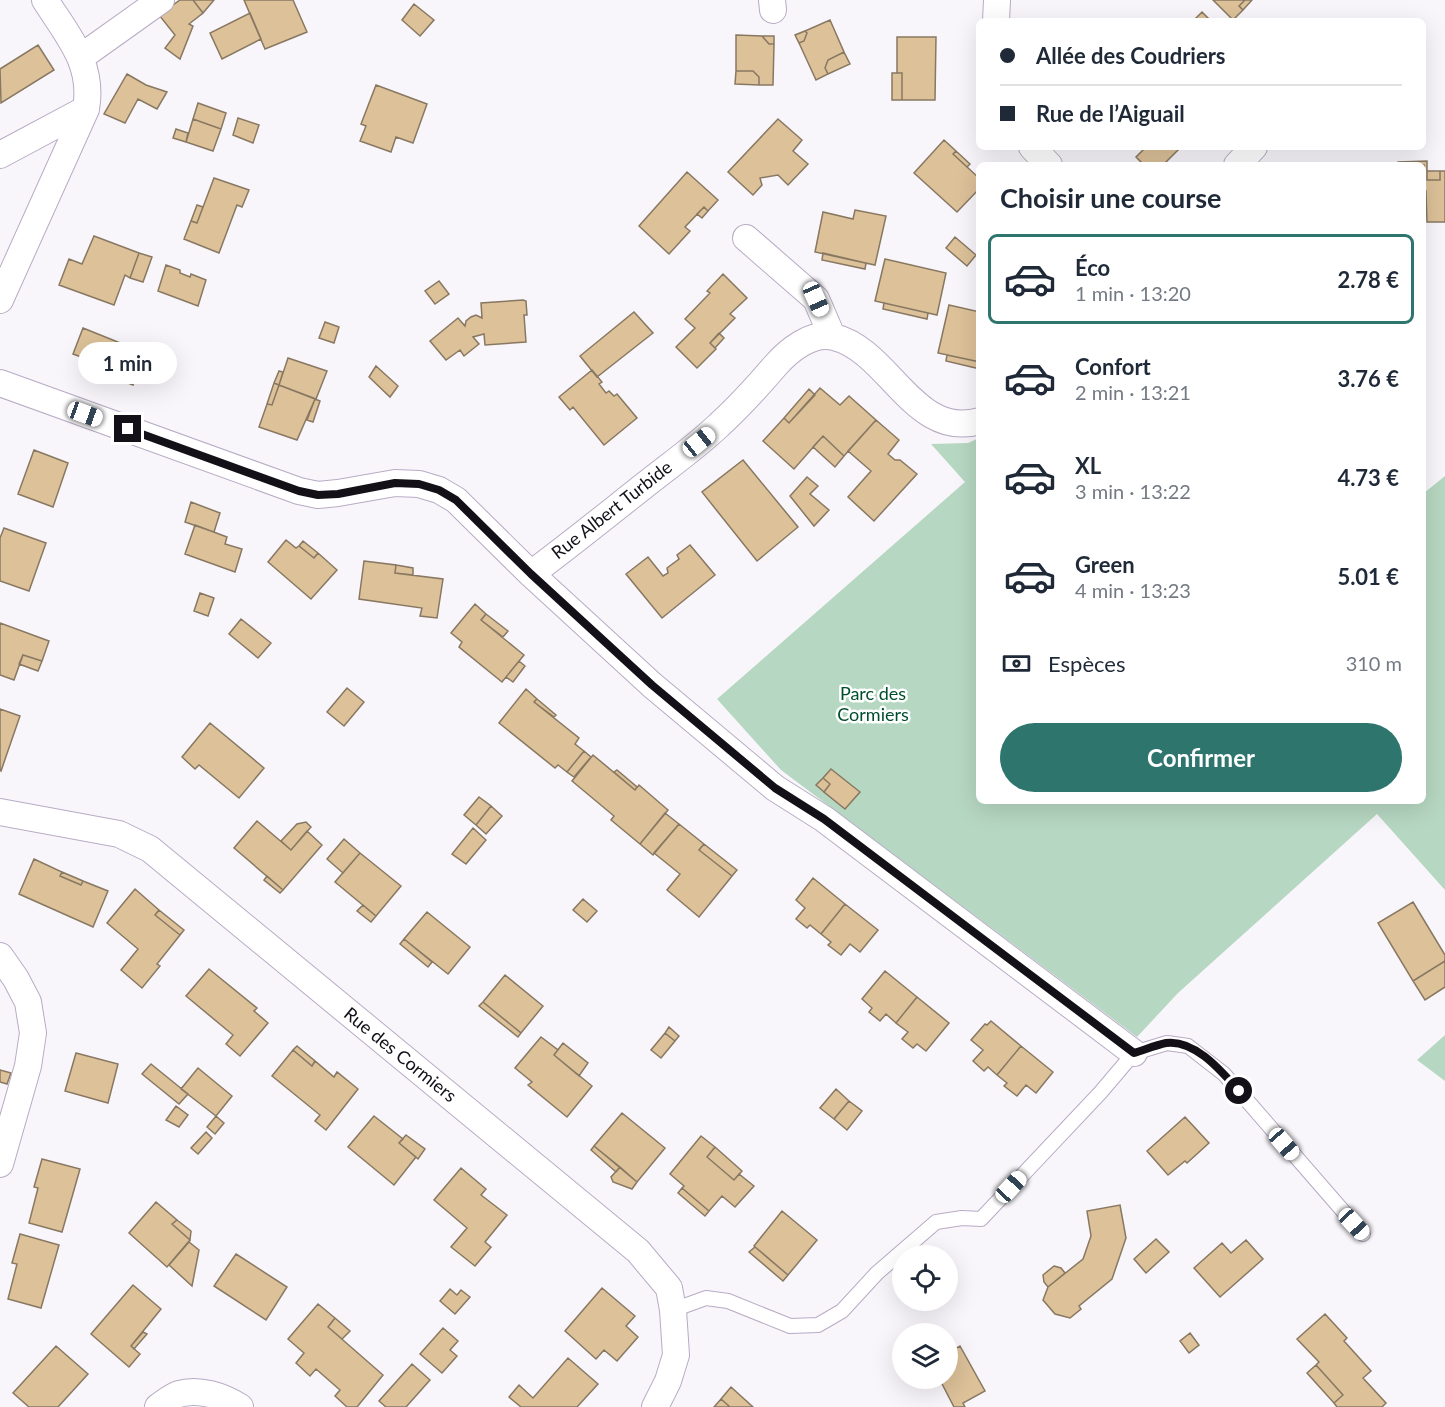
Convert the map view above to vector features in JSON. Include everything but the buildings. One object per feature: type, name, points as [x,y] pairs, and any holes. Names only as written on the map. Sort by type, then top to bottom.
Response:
[{"type":"street","points":[[0,300],[86,109],[89,93],[81,57],[45,0]]},
{"type":"street","points":[[81,57],[161,0]]},
{"type":"street","points":[[996,18],[997,0]]},
{"type":"street","points":[[0,155],[86,109]]},
{"type":"street","points":[[1035,150],[1046,162]]},
{"type":"street","points":[[1240,162],[1251,150]]},
{"type":"street","points":[[746,238],[816,299],[832,336],[851,345],[866,356],[896,382],[914,403],[949,424],[966,425],[976,422]]},
{"type":"street","name":"Rue Albert Turbide","points":[[531,574],[717,427],[795,348],[811,339],[832,336]]},
{"type":"street","points":[[0,383],[299,491],[318,495],[338,494],[395,483],[419,484],[439,490],[456,500],[531,574],[652,685],[775,788],[824,819],[1134,1053]]},
{"type":"street","name":"Rue des Cormiers","points":[[0,812],[119,834],[150,849],[638,1251],[669,1288],[673,1310],[676,1355],[668,1381],[655,1407]]},
{"type":"street","points":[[0,956],[28,1002],[33,1033],[28,1066],[0,1164]]},
{"type":"street","points":[[158,1407],[178,1394],[205,1392],[232,1401],[240,1407]]},
{"type":"lane","points":[[673,1310],[706,1298],[728,1301],[790,1326],[818,1325],[842,1311],[877,1273],[936,1222],[962,1218],[981,1219],[1100,1093],[1134,1053],[1167,1043],[1188,1046],[1224,1074],[1363,1234]]},
{"type":"green space","name":"Parc des Cormiers","points":[[976,439],[976,804],[1426,804],[1426,491],[1445,476],[1445,890],[1377,814],[1178,993],[1137,1037],[781,770],[717,699],[965,482],[931,444],[968,443]]},
{"type":"green space","points":[[1445,1035],[1445,1081],[1417,1060]]},
{"type":"route","points":[[128,429],[299,491],[318,495],[338,494],[395,483],[419,484],[439,490],[456,500],[531,574],[652,685],[775,788],[824,819],[1123,1046],[1134,1053],[1167,1043],[1188,1046],[1224,1074],[1239,1091]]}]
